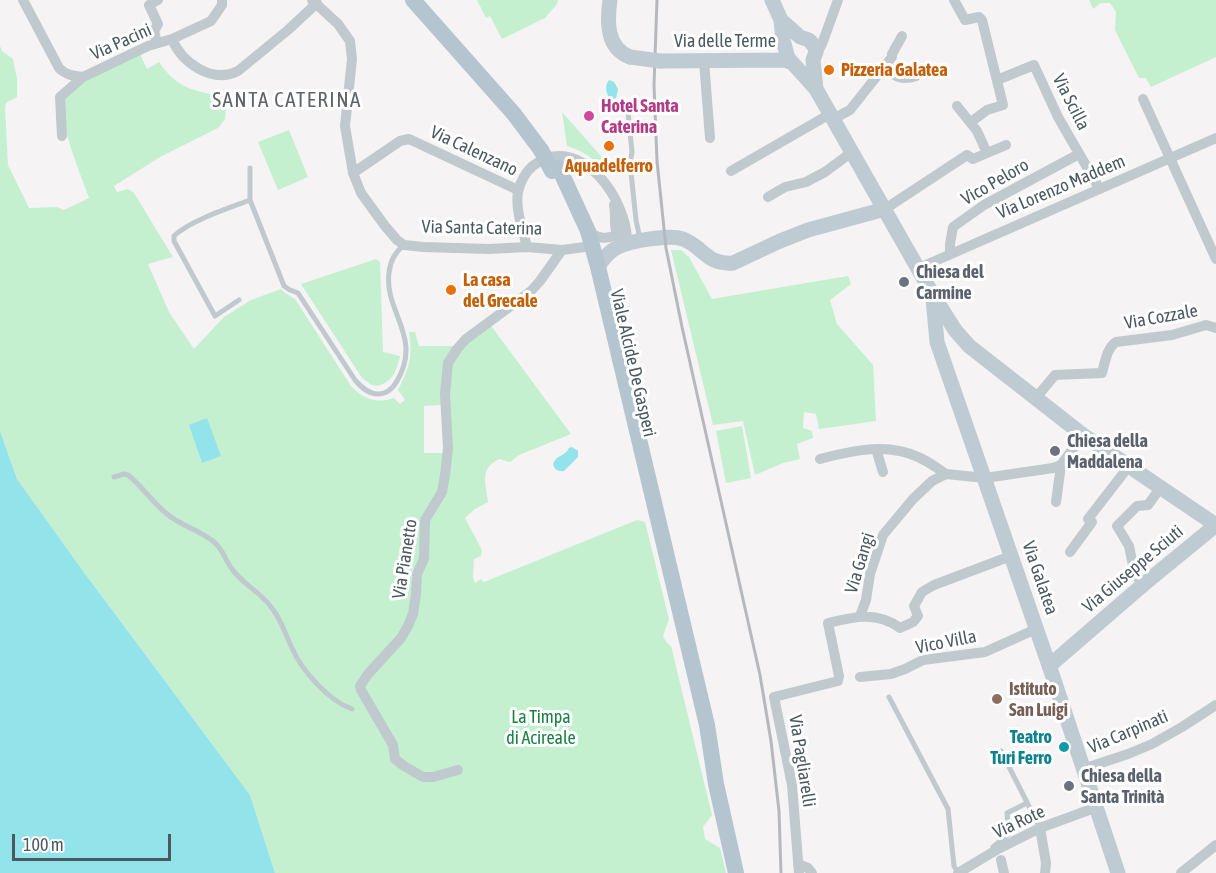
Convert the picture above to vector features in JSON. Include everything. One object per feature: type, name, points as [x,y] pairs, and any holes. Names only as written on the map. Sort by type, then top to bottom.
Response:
[{"type":"main road","name":"Viale Alcide De Gasperi","points":[[413,0],[544,150]]},
{"type":"main road","name":"Viale Alcide De Gasperi","points":[[424,0],[520,110],[556,169],[598,267],[707,725],[716,784],[736,873]]},
{"type":"main road","name":"Viale Alcide De Gasperi","points":[[586,239],[699,728],[716,784]]},
{"type":"street","name":"Via Pacini","points":[[23,0],[59,68],[64,73],[83,77],[148,46],[172,39],[211,21],[222,5],[222,0]]},
{"type":"street","points":[[158,0],[149,5],[158,24],[154,31],[158,43]]},
{"type":"street","name":"Via delle Terme","points":[[610,0],[610,33],[613,43],[623,54],[630,57],[704,61],[784,60],[791,51],[800,67],[804,67],[814,59]]},
{"type":"street","points":[[772,0],[791,51],[816,89],[955,330],[969,346],[1083,435],[1216,525]]},
{"type":"street","points":[[814,59],[838,0]]},
{"type":"street","points":[[954,0],[965,20],[979,17],[982,20],[1003,105],[987,110],[971,122]]},
{"type":"street","points":[[172,39],[176,49],[201,71],[232,74],[288,30],[314,2]]},
{"type":"street","name":"Via Santa Caterina","points":[[314,2],[346,33],[352,51],[345,126],[353,172],[361,193],[385,226],[404,245],[527,247],[562,250],[586,239],[628,240]]},
{"type":"street","points":[[731,171],[832,117],[850,110],[884,69],[902,36]]},
{"type":"street","points":[[791,51],[805,38],[813,43],[816,89]]},
{"type":"street","points":[[704,61],[710,138]]},
{"type":"street","name":"Via Scilla","points":[[997,80],[1034,65],[1058,117],[1100,188]]},
{"type":"street","points":[[884,69],[898,78],[909,79],[916,76]]},
{"type":"street","points":[[62,136],[60,97],[83,77]]},
{"type":"street","points":[[1143,99],[1216,259]]},
{"type":"street","points":[[957,106],[977,131],[987,153]]},
{"type":"street","name":"Via Lorenzo Maddem","points":[[919,268],[1216,138]]},
{"type":"street","name":"Via Calenzano","points":[[353,172],[400,141],[409,139],[518,190]]},
{"type":"street","points":[[598,267],[607,254],[628,240],[676,237],[685,240],[714,261],[733,262],[808,230],[885,209],[967,155],[973,159],[1006,146]]},
{"type":"street","points":[[768,197],[785,187],[806,182],[825,172],[852,152]]},
{"type":"street","name":"Vico Peloro","points":[[950,253],[953,227],[984,205],[1079,154]]},
{"type":"street","name":"Via Calenzano","points":[[527,247],[517,201],[518,190],[529,169],[549,158],[562,156],[577,159],[589,167],[611,191],[621,209],[628,240]]},
{"type":"street","points":[[507,248],[514,242],[522,225]]},
{"type":"street","name":"Via Pianetto","points":[[458,770],[433,777],[423,777],[404,766],[396,759],[393,745],[360,686],[401,638],[413,614],[417,574],[424,560],[425,520],[442,492],[445,476],[447,448],[445,394],[448,363],[466,339],[531,291],[562,250]]},
{"type":"street","name":"Via Galatea","points":[[933,295],[937,342],[1118,873]]},
{"type":"street","name":"Via Cozzale","points":[[1035,399],[1055,375],[1102,373],[1106,359],[1116,342],[1172,335],[1206,325],[1216,328]]},
{"type":"street","points":[[937,342],[955,330]]},
{"type":"street","points":[[1056,502],[1061,465],[1083,435]]},
{"type":"street","points":[[876,449],[882,472]]},
{"type":"street","points":[[820,459],[854,450],[897,451],[917,456],[946,474],[985,478],[1061,465]]},
{"type":"street","points":[[1070,552],[1092,522],[1088,519],[1130,466]]},
{"type":"street","name":"Via Gangi","points":[[860,615],[866,600],[870,574],[883,536],[913,499],[932,482],[946,474]]},
{"type":"street","points":[[1144,584],[1135,575],[1129,546],[1117,526],[1137,506],[1148,505],[1161,488]]},
{"type":"street","name":"Via Giuseppe Sciuti","points":[[1049,666],[1216,525]]},
{"type":"street","points":[[860,615],[890,620],[900,628],[913,622],[918,616],[914,606],[922,591],[1011,556]]},
{"type":"street","name":"Via Pagliarelli","points":[[812,873],[808,868],[799,869],[792,785],[774,697],[838,681],[839,676],[828,623],[860,615]]},
{"type":"street","name":"Vico Villa","points":[[860,677],[891,674],[923,660],[985,652],[1036,629]]},
{"type":"street","name":"Via Carpinati","points":[[1083,769],[1152,744],[1216,705]]},
{"type":"street","name":"Via Rote","points":[[958,873],[996,856],[1040,828],[1097,807]]},
{"type":"street","points":[[1040,828],[1046,862],[1045,873]]},
{"type":"street","points":[[1181,873],[1216,845]]},
{"type":"street","points":[[996,856],[1004,873]]},
{"type":"lane","points":[[627,102],[636,220],[628,240]]},
{"type":"lane","points":[[250,168],[250,200],[284,286],[298,293],[355,380],[363,389],[371,393],[379,394],[392,388],[398,380],[405,360],[404,333],[390,293],[389,274],[395,253],[404,245]]},
{"type":"lane","points":[[239,300],[214,316],[174,241],[174,236],[204,218],[250,200]]},
{"type":"lane","points":[[114,477],[128,475],[167,515],[218,545],[238,577],[270,605],[280,620],[293,651],[317,684],[340,703],[352,709]]},
{"type":"lane","points":[[889,697],[948,808],[954,866],[958,873]]},
{"type":"lane","points":[[1001,751],[1040,828]]},
{"type":"lane","points":[[996,856],[993,846],[1009,834],[1007,813],[1027,802]]},
{"type":"green space","points":[[477,0],[558,0],[545,18],[502,39],[490,16],[486,18]]},
{"type":"green space","points":[[1089,0],[1216,0],[1216,57],[1151,87],[1146,78],[1139,78],[1115,30],[1116,12],[1110,3],[1101,3],[1093,9]]},
{"type":"green space","name":"La Timpa di Acireale","points":[[0,46],[2,51],[13,59],[17,79],[17,97],[6,103],[5,108],[8,165],[29,208],[57,207],[64,210],[89,198],[72,150],[63,112],[63,99],[77,85],[140,54],[147,69],[159,62],[173,79],[188,88],[227,96],[225,119],[218,128],[160,157],[114,186],[117,192],[128,189],[134,193],[173,257],[148,264],[169,312],[194,349],[224,317],[251,300],[281,289],[295,299],[351,386],[360,394],[371,399],[394,398],[400,404],[405,400],[398,390],[409,362],[411,349],[409,332],[415,332],[419,346],[454,346],[444,367],[441,405],[424,406],[424,453],[445,453],[438,493],[421,521],[421,557],[411,573],[414,595],[401,633],[408,626],[411,628],[417,615],[422,571],[427,559],[429,522],[445,493],[448,477],[450,453],[448,395],[451,363],[458,350],[488,324],[492,327],[571,434],[519,455],[510,462],[499,459],[489,467],[485,477],[488,502],[465,518],[482,550],[481,556],[474,559],[475,583],[481,579],[484,582],[637,520],[645,522],[669,619],[663,636],[671,646],[712,815],[703,827],[705,839],[720,848],[726,873],[275,873],[250,795],[17,479],[0,431]]},
{"type":"green space","points":[[562,112],[608,164],[606,168],[583,152],[567,146]]},
{"type":"green space","points":[[289,130],[308,177],[278,190],[258,142]]},
{"type":"green space","points":[[671,250],[681,250],[689,257],[712,299],[848,276],[851,284],[830,300],[837,324],[873,365],[876,421],[819,429],[816,414],[804,412],[803,428],[812,431],[813,438],[797,444],[800,459],[783,463],[755,475],[743,421],[713,425]]},
{"type":"green space","points":[[376,259],[380,262],[383,352],[400,356],[394,375],[378,386],[362,378],[301,284]]},
{"type":"green space","points":[[742,426],[751,478],[726,483],[716,431]]},
{"type":"water","points":[[609,80],[614,82],[618,89],[616,98],[612,100],[606,91]]},
{"type":"water","points":[[207,418],[221,456],[202,463],[189,425]]},
{"type":"water","points":[[0,431],[17,479],[250,795],[275,873],[0,873]]},
{"type":"water","points":[[572,447],[578,451],[578,457],[564,471],[557,470],[553,464],[554,461]]},
{"type":"railway","points":[[657,0],[654,85],[657,161],[666,248],[760,675],[779,811],[781,873]]},
{"type":"place","name":"Pizzeria Galatea","points":[[829,70]]},
{"type":"place","name":"Hotel Santa Caterina","points":[[589,116]]},
{"type":"place","name":"Aquadelferro","points":[[609,146]]},
{"type":"place","name":"Chiesa del Carmine","points":[[904,282]]},
{"type":"place","name":"La casa del Grecale","points":[[451,290]]},
{"type":"place","name":"Chiesa della Maddalena","points":[[1055,451]]},
{"type":"place","name":"Istituto San Luigi","points":[[997,699]]},
{"type":"place","name":"Teatro Turi Ferro","points":[[1064,747]]},
{"type":"place","name":"Chiesa della Santa Trinità","points":[[1069,786]]},
{"type":"district","name":"SANTA CATERINA","points":[[287,100]]}]
